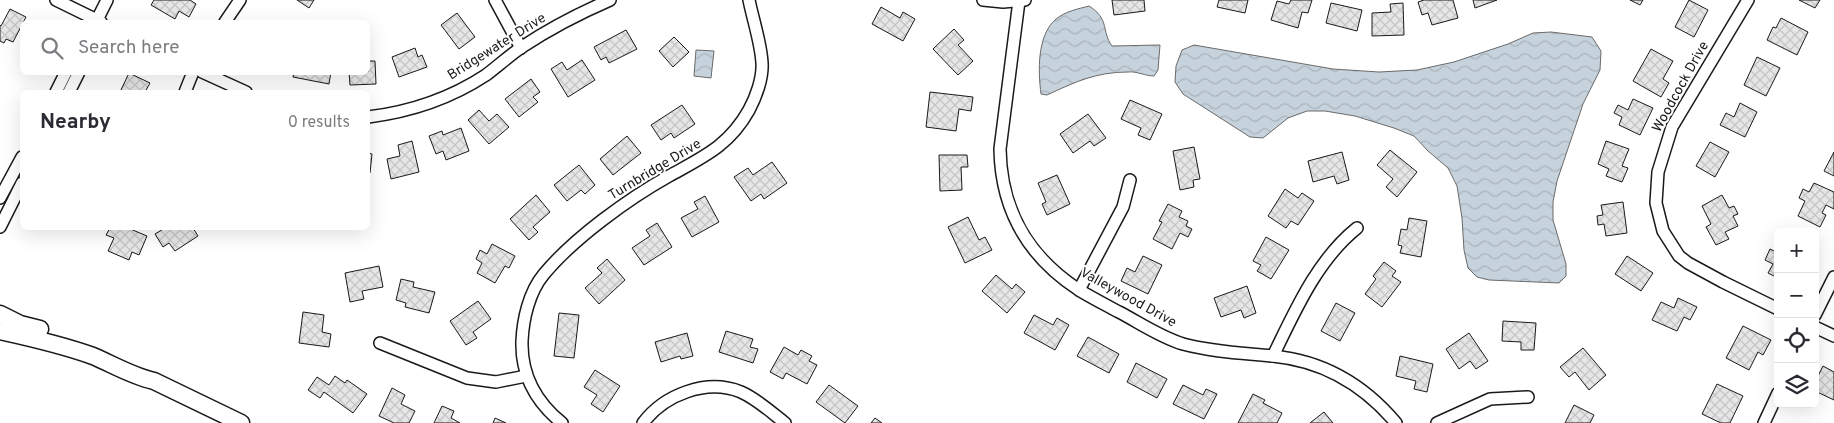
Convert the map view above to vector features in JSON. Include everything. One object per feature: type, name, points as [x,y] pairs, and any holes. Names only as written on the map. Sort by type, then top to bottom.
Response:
[{"type":"street","points":[[56,0],[94,20]]},
{"type":"street","points":[[99,20],[107,0]]},
{"type":"street","points":[[227,20],[240,0]]},
{"type":"street","points":[[495,0],[521,48]]},
{"type":"street","name":"Bridgewater Drive","points":[[370,117],[402,111],[444,96],[485,75],[521,48],[574,17],[610,0]]},
{"type":"street","name":"Turnbridge Drive","points":[[562,423],[540,400],[526,376],[522,348],[524,318],[528,303],[543,274],[566,252],[615,211],[669,176],[713,152],[743,121],[756,94],[762,64],[750,0]]},
{"type":"street","points":[[983,0],[1022,0]]},
{"type":"street","name":"Valleywood Drive","points":[[1022,0],[1000,148],[1002,182],[1012,214],[1028,244],[1055,271],[1079,290],[1166,338],[1201,348],[1273,356],[1311,364],[1353,383],[1374,399],[1396,423]]},
{"type":"street","name":"Woodcock Drive","points":[[1748,0],[1672,127],[1658,172],[1656,203],[1663,231],[1679,256],[1723,282],[1774,307]]},
{"type":"street","points":[[57,90],[64,75]]},
{"type":"street","points":[[70,90],[78,75]]},
{"type":"street","points":[[186,90],[192,75]]},
{"type":"street","points":[[209,75],[242,90]]},
{"type":"street","points":[[0,198],[20,160]]},
{"type":"street","points":[[1079,290],[1122,207],[1130,180]]},
{"type":"street","points":[[0,227],[20,187]]},
{"type":"street","points":[[1273,356],[1312,282],[1327,259],[1345,238],[1357,228]]},
{"type":"street","points":[[1819,307],[1834,277]]},
{"type":"street","points":[[0,314],[20,324],[99,349],[146,371],[154,381]]},
{"type":"street","points":[[1819,329],[1834,336]]},
{"type":"street","points":[[0,331],[56,344],[94,356],[142,378],[154,381],[241,423]]},
{"type":"street","points":[[380,343],[467,378],[496,382],[526,376]]},
{"type":"street","points":[[643,423],[651,412],[672,397],[697,389],[710,388],[741,392],[755,400],[785,423]]},
{"type":"street","points":[[1437,423],[1490,399],[1528,397]]},
{"type":"street","points":[[1764,423],[1774,402]]},
{"type":"water","points":[[1089,6],[1103,20],[1112,46],[1160,45],[1158,70],[1154,76],[1131,72],[1116,72],[1096,76],[1076,82],[1047,95],[1041,94],[1039,64],[1045,34],[1056,19],[1064,14]]},
{"type":"water","points":[[1551,32],[1592,37],[1601,51],[1600,70],[1583,104],[1557,181],[1553,202],[1553,220],[1566,264],[1566,276],[1559,283],[1489,280],[1477,277],[1468,268],[1464,250],[1457,186],[1448,168],[1414,136],[1355,116],[1325,111],[1307,111],[1288,118],[1263,138],[1250,137],[1183,94],[1175,82],[1176,66],[1182,50],[1194,45],[1333,69],[1379,72],[1417,70],[1454,62],[1508,44],[1533,33]]},
{"type":"water","points":[[696,50],[714,51],[711,78],[694,76]]},
{"type":"building","points":[[154,0],[190,0],[196,4],[189,17],[179,11],[175,19],[151,5]]},
{"type":"building","points":[[297,0],[314,0],[309,8]]},
{"type":"building","points":[[1112,0],[1144,0],[1145,11],[1114,15]]},
{"type":"building","points":[[1219,0],[1248,0],[1245,13],[1217,7]]},
{"type":"building","points":[[1291,0],[1312,0],[1308,13],[1302,12],[1298,28],[1271,20],[1277,1],[1289,4]]},
{"type":"building","points":[[1424,0],[1453,0],[1458,18],[1432,25],[1428,13],[1422,15],[1418,2]]},
{"type":"building","points":[[1473,0],[1497,0],[1475,8]]},
{"type":"building","points":[[1630,0],[1643,0],[1640,5]]},
{"type":"building","points":[[1689,0],[1708,10],[1694,37],[1675,27]]},
{"type":"building","points":[[1799,0],[1820,0],[1815,8]]},
{"type":"building","points":[[1331,3],[1362,10],[1357,31],[1326,23]]},
{"type":"building","points":[[1403,3],[1404,35],[1372,36],[1372,13],[1391,12],[1390,4]]},
{"type":"building","points":[[881,7],[900,18],[903,12],[915,19],[903,41],[872,24]]},
{"type":"building","points":[[10,9],[26,17],[24,20],[20,20],[20,29],[13,42],[6,39],[4,43],[0,41],[1,26]]},
{"type":"building","points":[[457,13],[475,37],[459,49],[441,25]]},
{"type":"building","points":[[1781,18],[1808,32],[1797,55],[1767,40],[1773,27],[1776,28]]},
{"type":"building","points":[[954,29],[964,40],[958,45],[973,61],[958,75],[933,49]]},
{"type":"building","points":[[626,30],[637,49],[609,63],[606,57],[601,60],[594,47]]},
{"type":"building","points":[[674,37],[689,52],[673,67],[659,51]]},
{"type":"building","points":[[415,48],[418,57],[422,55],[427,67],[399,77],[392,57]]},
{"type":"building","points":[[1651,49],[1673,61],[1663,79],[1669,83],[1661,97],[1633,81]]},
{"type":"building","points":[[1757,57],[1780,68],[1766,96],[1744,85]]},
{"type":"building","points":[[582,60],[595,80],[568,97],[551,69],[562,62],[567,70]]},
{"type":"building","points":[[370,61],[375,61],[376,84],[350,85],[349,75],[370,75]]},
{"type":"building","points":[[128,75],[133,75],[150,83],[146,90],[121,90]]},
{"type":"building","points":[[293,75],[330,75],[329,84],[293,77]]},
{"type":"building","points":[[531,79],[540,92],[533,97],[538,102],[519,117],[505,99]]},
{"type":"building","points":[[930,92],[973,97],[971,111],[959,109],[956,131],[926,127]]},
{"type":"building","points":[[1633,99],[1653,108],[1640,135],[1619,125],[1622,117],[1614,113],[1618,105],[1628,110]]},
{"type":"building","points":[[1130,100],[1162,114],[1150,140],[1138,135],[1141,128],[1121,119]]},
{"type":"building","points":[[1740,103],[1757,112],[1745,137],[1720,125],[1726,113],[1734,117]]},
{"type":"building","points":[[682,105],[695,124],[674,138],[671,133],[661,140],[651,125]]},
{"type":"building","points":[[479,110],[489,121],[497,114],[509,127],[489,144],[468,120]]},
{"type":"building","points":[[1088,114],[1106,138],[1094,146],[1090,141],[1073,153],[1060,134]]},
{"type":"building","points":[[461,128],[469,151],[446,160],[443,151],[436,154],[429,136],[442,131],[443,135]]},
{"type":"building","points":[[627,136],[641,153],[613,175],[600,159]]},
{"type":"building","points":[[412,141],[419,172],[391,179],[387,159],[400,156],[398,145]]},
{"type":"building","points":[[1606,141],[1629,149],[1622,166],[1628,168],[1622,182],[1606,176],[1609,169],[1598,164]]},
{"type":"building","points":[[1710,142],[1729,152],[1715,177],[1696,166]]},
{"type":"building","points":[[1194,147],[1200,179],[1193,180],[1194,187],[1180,190],[1173,151]]},
{"type":"building","points":[[1390,150],[1417,172],[1397,197],[1386,187],[1393,179],[1377,165]]},
{"type":"building","points":[[1342,152],[1349,180],[1337,184],[1334,176],[1313,182],[1308,161]]},
{"type":"building","points":[[1834,152],[1834,176],[1824,171]]},
{"type":"building","points":[[370,154],[372,154],[370,173]]},
{"type":"building","points":[[939,155],[967,155],[968,167],[961,167],[962,190],[940,191]]},
{"type":"building","points":[[772,162],[787,183],[764,199],[761,194],[751,201],[734,177],[748,168],[753,175]]},
{"type":"building","points":[[579,165],[595,185],[585,194],[581,190],[567,201],[554,185]]},
{"type":"building","points":[[1057,175],[1070,204],[1047,215],[1042,204],[1046,202],[1038,183]]},
{"type":"building","points":[[1814,183],[1834,192],[1834,209],[1826,205],[1822,213],[1826,215],[1820,227],[1798,216],[1805,201],[1799,198],[1803,189],[1809,192]]},
{"type":"building","points":[[1285,189],[1298,198],[1302,193],[1314,201],[1298,225],[1291,221],[1286,228],[1268,216]]},
{"type":"building","points":[[536,195],[550,212],[533,227],[538,232],[529,240],[510,219]]},
{"type":"building","points":[[1722,195],[1729,208],[1734,206],[1738,214],[1733,216],[1738,226],[1725,232],[1729,239],[1716,245],[1706,227],[1711,224],[1702,206]]},
{"type":"building","points":[[705,196],[719,222],[692,237],[681,218],[698,209],[694,202]]},
{"type":"building","points":[[1623,202],[1627,233],[1606,236],[1604,224],[1598,225],[1597,216],[1603,215],[1601,205]]},
{"type":"building","points":[[1168,204],[1182,211],[1179,217],[1188,221],[1186,226],[1192,229],[1188,237],[1180,233],[1172,249],[1153,239],[1162,222],[1159,221]]},
{"type":"building","points":[[968,217],[979,240],[985,237],[992,250],[965,263],[948,227]]},
{"type":"building","points":[[1409,218],[1427,221],[1421,257],[1400,253],[1402,246],[1398,245],[1401,229],[1407,230]]},
{"type":"building","points":[[657,223],[672,247],[644,265],[632,248],[650,236],[646,230]]},
{"type":"building","points":[[109,230],[133,230],[147,236],[139,255],[132,252],[129,260],[108,251],[114,238],[106,235]]},
{"type":"building","points":[[162,230],[194,230],[198,236],[175,251],[169,243],[163,247],[155,234]]},
{"type":"building","points":[[1266,237],[1289,250],[1271,279],[1257,271],[1261,265],[1253,261]]},
{"type":"building","points":[[492,244],[515,256],[509,268],[505,266],[495,283],[477,273],[482,263],[476,259],[480,250],[487,254]]},
{"type":"building","points":[[1770,249],[1774,251],[1774,276],[1768,273],[1773,264],[1765,260]]},
{"type":"building","points":[[1143,256],[1162,265],[1148,294],[1121,281],[1127,268],[1135,272]]},
{"type":"building","points":[[1627,256],[1653,273],[1641,291],[1615,274]]},
{"type":"building","points":[[607,259],[625,280],[599,304],[585,288],[602,273],[597,268]]},
{"type":"building","points":[[1384,262],[1396,271],[1392,276],[1401,282],[1382,307],[1365,294],[1376,279],[1373,276]]},
{"type":"building","points":[[379,266],[383,287],[362,291],[364,299],[350,302],[345,273]]},
{"type":"building","points":[[996,275],[1012,289],[1016,284],[1025,292],[1007,313],[982,291]]},
{"type":"building","points":[[401,279],[414,282],[413,287],[435,292],[429,313],[405,307],[406,303],[396,300]]},
{"type":"building","points":[[1247,286],[1256,313],[1244,318],[1241,310],[1221,317],[1214,298]]},
{"type":"building","points":[[1678,298],[1697,307],[1690,320],[1684,317],[1677,331],[1652,320],[1661,302],[1674,308]]},
{"type":"building","points":[[478,301],[491,319],[473,332],[477,338],[466,345],[450,321]]},
{"type":"building","points":[[1336,303],[1355,313],[1340,341],[1321,331]]},
{"type":"building","points":[[303,312],[324,315],[322,332],[331,334],[329,347],[299,343]]},
{"type":"building","points":[[559,313],[579,315],[574,358],[554,356]]},
{"type":"building","points":[[1034,315],[1053,325],[1057,318],[1069,325],[1055,350],[1024,333]]},
{"type":"building","points":[[1503,321],[1536,323],[1534,350],[1521,350],[1521,342],[1502,341]]},
{"type":"building","points":[[1743,326],[1771,340],[1763,355],[1758,352],[1749,370],[1726,358]]},
{"type":"building","points":[[726,331],[753,339],[750,347],[758,349],[753,363],[719,352]]},
{"type":"building","points":[[687,333],[693,356],[681,359],[680,356],[661,362],[655,342]]},
{"type":"building","points":[[1469,333],[1488,361],[1476,369],[1470,361],[1459,369],[1446,349]]},
{"type":"building","points":[[1088,337],[1119,354],[1109,373],[1077,356]]},
{"type":"building","points":[[784,347],[798,355],[801,350],[812,356],[809,361],[817,365],[807,384],[786,373],[783,379],[770,372]]},
{"type":"building","points":[[1583,348],[1606,375],[1589,390],[1575,372],[1569,377],[1560,367]]},
{"type":"building","points":[[1400,356],[1433,364],[1427,392],[1414,389],[1416,381],[1396,376]]},
{"type":"building","points":[[1136,363],[1167,379],[1157,398],[1127,382]]},
{"type":"building","points":[[1823,366],[1834,372],[1834,400],[1819,393],[1819,374]]},
{"type":"building","points":[[595,370],[620,386],[603,412],[591,404],[597,395],[584,387]]},
{"type":"building","points":[[335,376],[345,383],[347,380],[367,394],[353,413],[324,392],[320,398],[308,390],[317,377],[329,385]]},
{"type":"building","points":[[1717,384],[1743,396],[1730,423],[1721,423],[1702,414]]},
{"type":"building","points":[[829,385],[858,406],[845,423],[816,402]]},
{"type":"building","points":[[1183,385],[1203,395],[1206,389],[1217,394],[1204,419],[1173,404]]},
{"type":"building","points":[[392,388],[405,395],[401,404],[415,411],[409,423],[394,423],[379,416]]},
{"type":"building","points":[[1253,394],[1265,400],[1263,403],[1282,413],[1277,423],[1238,423]]},
{"type":"building","points":[[1574,405],[1594,415],[1590,423],[1565,423]]},
{"type":"building","points":[[442,406],[454,411],[451,418],[460,423],[434,423]]},
{"type":"building","points":[[1324,412],[1333,423],[1310,423]]},
{"type":"building","points":[[495,418],[506,423],[493,423]]},
{"type":"building","points":[[875,418],[882,423],[871,423]]}]
